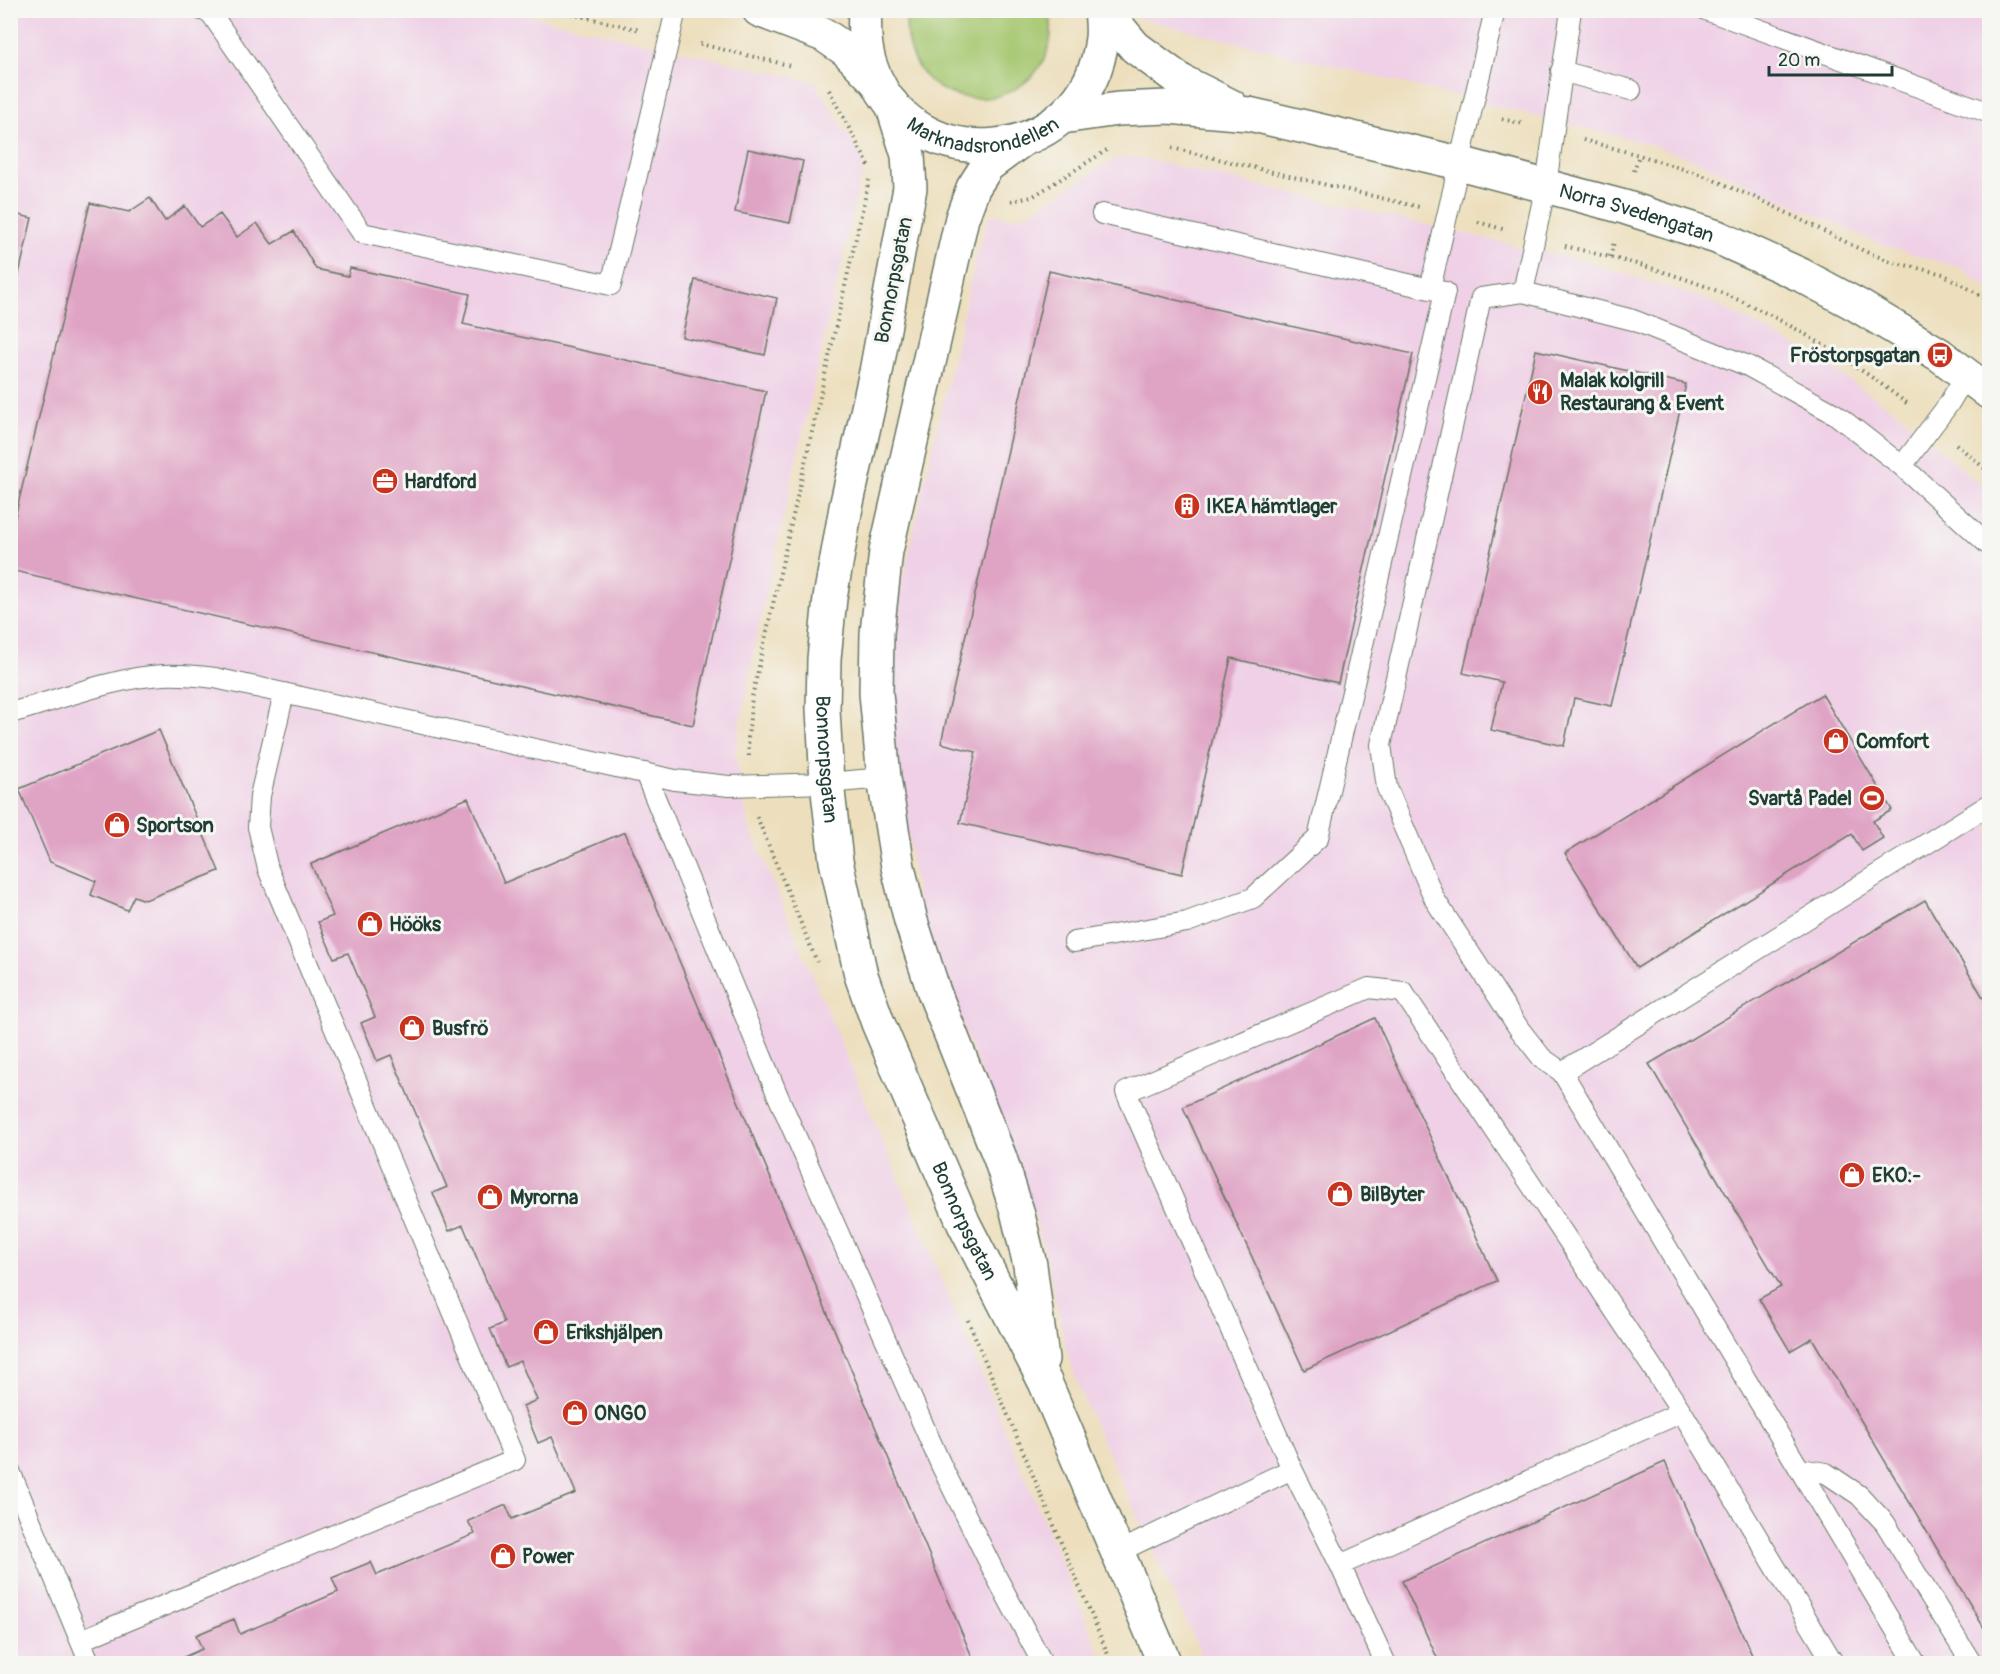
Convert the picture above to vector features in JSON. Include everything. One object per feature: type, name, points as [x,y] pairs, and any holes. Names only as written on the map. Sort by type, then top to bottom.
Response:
[{"type":"street","points":[[759,10],[824,35],[846,50],[885,94]]},
{"type":"street","name":"Marknadsrondellen","points":[[865,10],[865,43],[868,60],[885,94],[916,126],[929,134],[952,142],[983,146],[999,146],[1043,131],[1062,117],[1083,94],[1096,67],[1103,37],[1103,10]]},
{"type":"street","name":"Norra Svedengatan","points":[[1103,10],[1135,47],[1181,81],[1249,114]]},
{"type":"street","name":"Bonnorpsgatan","points":[[885,94],[908,155],[910,188],[830,598],[823,699],[827,783],[836,861],[861,975],[874,1013],[964,1224],[1045,1382],[1165,1664]]},
{"type":"street","name":"Norra Svedengatan","points":[[1062,117],[1118,109],[1168,107],[1249,114],[1459,163],[1624,207],[1717,237],[1780,265],[1857,305],[1940,355],[1978,384]]},
{"type":"street","name":"Bonnorpsgatan","points":[[1022,140],[987,166],[974,188],[962,218],[885,551],[877,633],[876,693],[884,778],[898,867],[911,921],[934,992],[1000,1158],[1017,1211],[1030,1266],[1045,1382]]},
{"type":"lane","points":[[202,10],[210,12],[362,233],[611,285],[676,10]]},
{"type":"lane","points":[[1430,289],[1495,10]]},
{"type":"lane","points":[[1523,292],[1546,185],[1571,10]]},
{"type":"lane","points":[[1706,10],[1989,113]]},
{"type":"lane","points":[[1561,71],[1631,90]]},
{"type":"lane","points":[[1074,942],[1187,922],[1253,898],[1318,838],[1445,292],[1102,214]]},
{"type":"lane","points":[[1916,1664],[1562,1072],[1542,1058],[1520,1030],[1435,900],[1387,789],[1381,745],[1481,298],[1523,292],[1633,320],[1748,366],[1835,414],[1902,466],[1989,546]]},
{"type":"lane","points":[[1902,466],[1934,424],[1978,384]]},
{"type":"lane","points":[[10,713],[121,682],[162,675],[215,678],[675,780],[729,786],[827,783],[884,778]]},
{"type":"lane","points":[[81,1640],[515,1460],[268,868],[258,828],[260,796],[284,693]]},
{"type":"lane","points":[[645,773],[778,1096],[941,1465],[1043,1664]]},
{"type":"lane","points":[[1562,1072],[1989,804]]},
{"type":"lane","points":[[1386,1664],[1340,1564],[1292,1469],[1126,1092],[1369,988],[1403,992],[1682,1412],[1834,1664]]},
{"type":"lane","points":[[1340,1564],[1682,1412]]},
{"type":"lane","points":[[1118,1552],[1292,1469]]},
{"type":"lane","points":[[1800,1469],[1826,1473],[1858,1495],[1886,1524],[1972,1664]]},
{"type":"lane","points":[[10,1471],[90,1664]]},
{"type":"path","points":[[554,10],[795,67]]},
{"type":"path","points":[[826,83],[872,171],[910,171]]},
{"type":"path","points":[[974,188],[1000,201],[1016,201],[1032,196],[1115,145]]},
{"type":"path","points":[[1167,147],[1447,214],[1686,279],[1748,305],[1837,353],[1934,424],[1989,473]]},
{"type":"path","points":[[1638,155],[1723,184],[1892,262],[1943,274],[1989,303]]},
{"type":"shaded area","points":[[11,11],[508,11],[815,82],[864,163],[756,639],[735,753],[748,824],[1104,1663],[11,1664]]},
{"type":"shaded area","points":[[1132,11],[1989,11],[1989,289],[1961,268],[1885,246],[1695,160],[1646,143],[1134,17]]},
{"type":"shaded area","points":[[1116,158],[1141,158],[1586,262],[1710,301],[1809,353],[1902,416],[1989,493],[1989,1663],[1205,1663],[1082,1397],[1067,1352],[1045,1252],[1020,1168],[942,978],[917,897],[892,729],[892,657],[897,604],[976,258],[990,215],[1015,218],[1032,212]]},
{"type":"green space","points":[[1050,10],[1051,34],[1041,64],[1023,84],[998,96],[971,98],[945,91],[923,74],[909,47],[907,11]]},
{"type":"building","points":[[748,149],[803,161],[790,223],[735,212]]},
{"type":"building","name":"Hardford","points":[[150,198],[165,221],[185,206],[200,227],[220,214],[237,237],[257,223],[272,244],[294,231],[316,269],[348,276],[350,268],[470,294],[463,324],[766,391],[693,725],[10,570],[10,538],[90,203],[129,212]]},
{"type":"building","points":[[10,213],[32,218],[11,308],[10,308]]},
{"type":"building","name":"IKEA hämtlager","points":[[1049,271],[1413,354],[1338,683],[1231,658],[1182,874],[960,823],[976,752],[941,743]]},
{"type":"building","points":[[695,280],[777,298],[765,355],[682,337]]},
{"type":"building","points":[[1536,350],[1686,384],[1612,706],[1574,698],[1564,746],[1491,730],[1502,682],[1463,673]]},
{"type":"building","points":[[1822,694],[1892,810],[1873,821],[1883,838],[1862,851],[1852,834],[1637,968],[1565,853]]},
{"type":"building","name":"Sportson","points":[[159,730],[219,871],[145,900],[134,896],[127,910],[91,895],[96,881],[50,862],[19,789]]},
{"type":"building","points":[[468,798],[504,883],[625,832],[975,1664],[168,1664],[202,1649],[196,1635],[234,1619],[240,1634],[338,1592],[332,1578],[371,1562],[377,1575],[475,1534],[468,1521],[506,1505],[512,1519],[576,1493],[552,1437],[538,1443],[523,1406],[537,1400],[520,1361],[506,1367],[490,1329],[504,1323],[463,1225],[449,1231],[433,1193],[447,1187],[391,1055],[377,1061],[361,1023],[375,1017],[348,953],[334,958],[318,922],[333,916],[311,864]]},
{"type":"building","name":"EKO:-","points":[[1925,900],[1990,1009],[1990,1638],[1812,1338],[1790,1351],[1759,1299],[1781,1287],[1649,1064]]},
{"type":"building","name":"BilByter","points":[[1375,1018],[1497,1281],[1304,1370],[1183,1107]]},
{"type":"building","points":[[1665,1462],[1756,1664],[1440,1664],[1402,1581]]},
{"type":"place","name":"Fröstorpsgatan","points":[[1940,355]]},
{"type":"place","name":"Malak kolgrill Restaurang & Event","points":[[1540,392]]},
{"type":"place","name":"Hardford","points":[[385,481]]},
{"type":"place","name":"IKEA hämtlager","points":[[1187,506]]},
{"type":"place","name":"Comfort","points":[[1836,741]]},
{"type":"place","name":"Svartå Padel","points":[[1872,798]]},
{"type":"place","name":"Sportson","points":[[117,825]]},
{"type":"place","name":"Hööks","points":[[370,924]]},
{"type":"place","name":"Busfrö","points":[[412,1028]]},
{"type":"place","name":"EKO:-","points":[[1852,1175]]},
{"type":"place","name":"BilByter","points":[[1340,1194]]},
{"type":"place","name":"Myrorna","points":[[490,1197]]},
{"type":"place","name":"Erikshjälpen","points":[[546,1332]]},
{"type":"place","name":"ONGO","points":[[575,1413]]},
{"type":"place","name":"Power","points":[[503,1556]]}]
